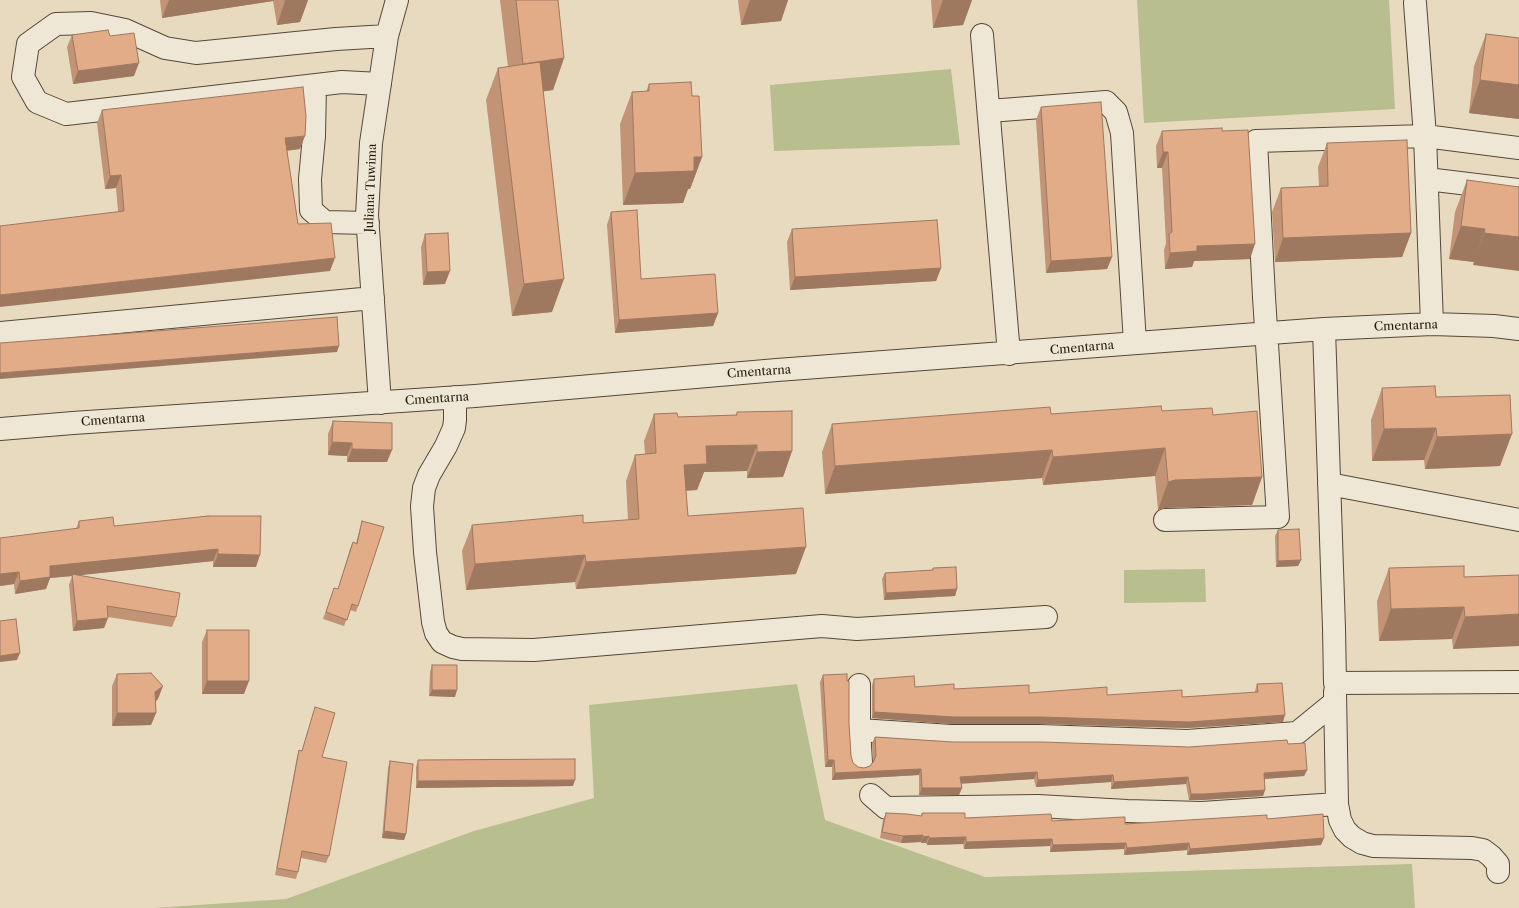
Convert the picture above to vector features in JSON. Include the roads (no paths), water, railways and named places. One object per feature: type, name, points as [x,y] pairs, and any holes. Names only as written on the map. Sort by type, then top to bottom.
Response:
[{"type":"street","name":"Juliana Tuwima","points":[[380,403],[368,223],[371,142],[387,36],[398,0]]},
{"type":"street","points":[[1415,3],[1425,136],[1432,324]]},
{"type":"street","points":[[380,84],[342,82],[66,114],[37,102],[23,77],[28,44],[56,24],[90,23],[125,30],[164,48],[196,53],[336,39],[387,36]]},
{"type":"street","points":[[982,35],[1009,354]]},
{"type":"street","points":[[315,85],[314,136],[310,179],[311,210],[325,222],[368,223]]},
{"type":"street","points":[[989,111],[1106,102],[1116,112],[1122,133],[1135,344]]},
{"type":"street","points":[[1165,520],[1278,517],[1266,335],[1256,141],[1425,136],[1519,148]]},
{"type":"street","points":[[1427,179],[1519,190]]},
{"type":"street","points":[[0,333],[373,298]]},
{"type":"street","name":"Cmentarna","points":[[0,429],[81,422],[455,398],[777,370],[1266,335],[1324,329],[1432,324],[1494,326],[1519,329]]},
{"type":"street","points":[[1324,329],[1337,804],[1340,820],[1345,830],[1352,837],[1362,843],[1373,846],[1483,850],[1498,864],[1498,872]]},
{"type":"street","points":[[455,398],[454,428],[424,488],[422,506],[425,552],[433,622],[436,633],[442,642],[452,647],[462,649],[534,650],[822,626],[856,629],[1046,617]]},
{"type":"street","points":[[1329,484],[1519,520]]},
{"type":"street","points":[[860,730],[950,736],[1040,736],[1187,741],[1297,733],[1335,693],[1519,682]]},
{"type":"street","points":[[859,685],[861,762]]},
{"type":"street","points":[[871,795],[886,808],[1038,806],[1127,811],[1202,813],[1337,804]]}]
